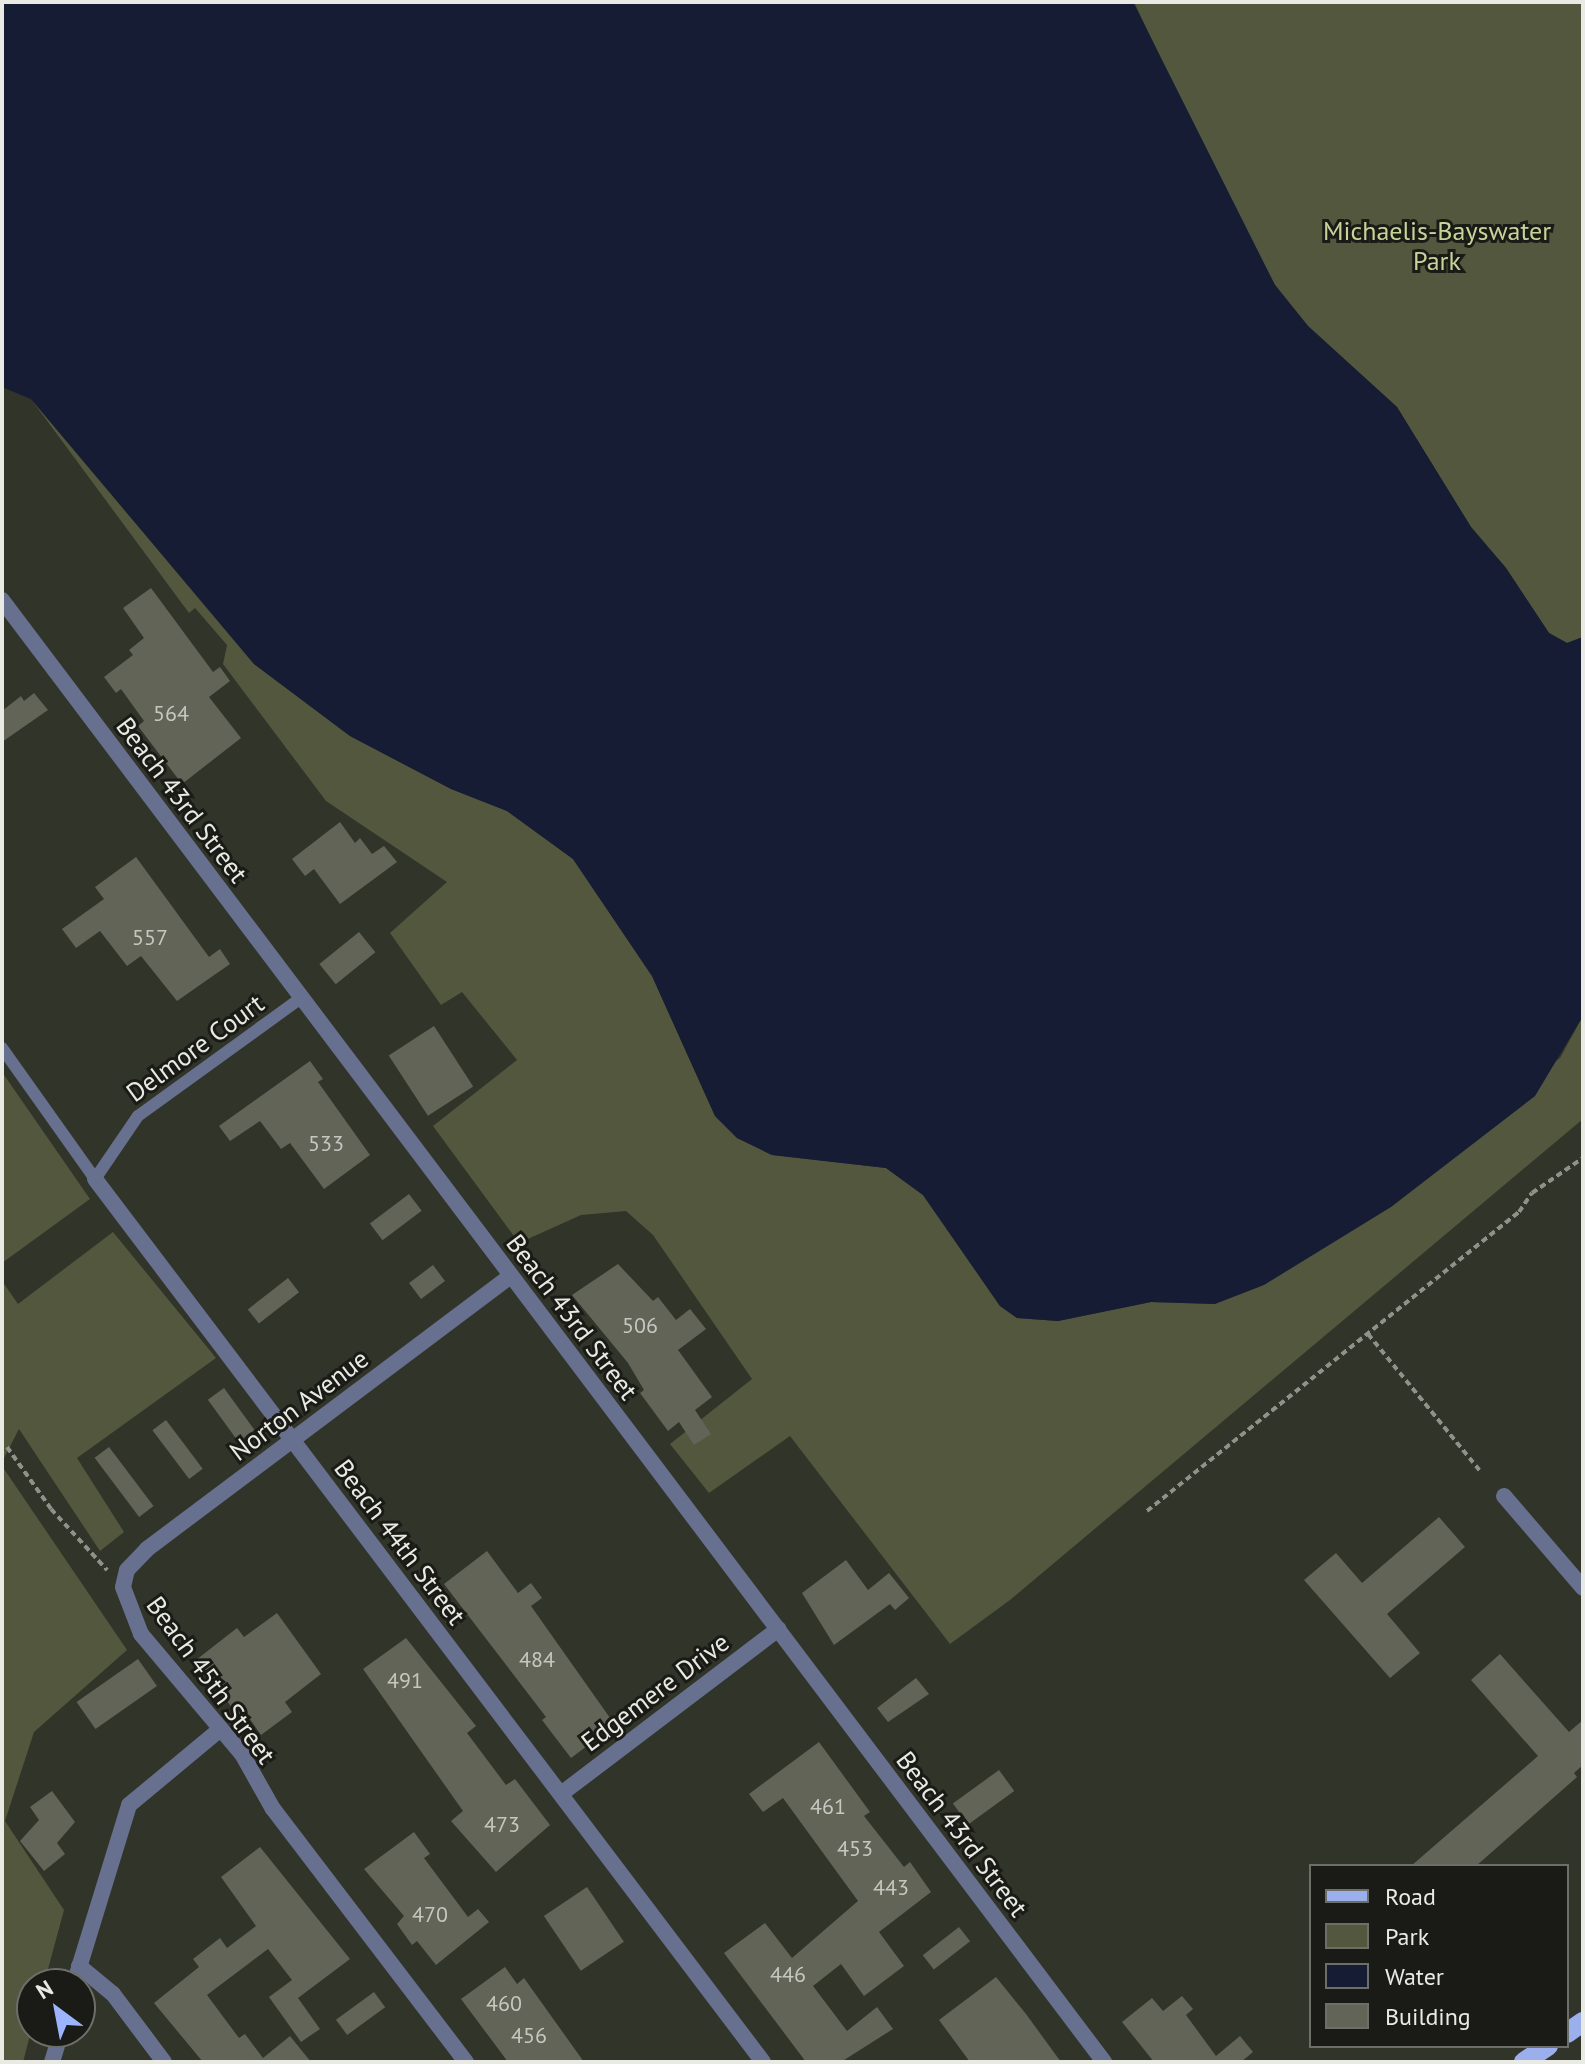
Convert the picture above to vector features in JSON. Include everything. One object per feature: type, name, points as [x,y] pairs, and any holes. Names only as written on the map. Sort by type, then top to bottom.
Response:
[{"type":"main road","points":[[1524,2062],[1545,2048]]},
{"type":"street","name":"Beach 43rd Street","points":[[2,600],[1104,2062]]},
{"type":"street","name":"Beach 44th Street","points":[[95,1179],[763,2062]]},
{"type":"street","name":"Norton Avenue","points":[[123,1580],[147,1549],[511,1276]]},
{"type":"street","points":[[1504,1496],[1583,1588]]},
{"type":"street","name":"Beach 45th Street","points":[[123,1580],[136,1625],[218,1731],[242,1754],[273,1809],[466,2062]]},
{"type":"street","name":"Edgemere Drive","points":[[561,1794],[778,1629]]},
{"type":"street","points":[[164,2062],[113,1994],[79,1966],[129,1805],[218,1731]]},
{"type":"lane","name":"Delmore Court","points":[[95,1179],[138,1116],[301,998]]},
{"type":"lane","name":"Beach 44th Street","points":[[2,1048],[95,1179]]},
{"type":"path","points":[[1147,1511],[1519,1212],[1532,1193],[1583,1158]]},
{"type":"path","points":[[1368,1334],[1481,1472]]},
{"type":"path","name":"Beach 45th Street","points":[[7,1447],[101,1567],[123,1580]]},
{"type":"green space","name":"Michaelis-Bayswater Park","points":[[1134,2],[1583,2],[1583,637],[1567,643],[1549,633],[1506,568],[1471,527],[1397,407],[1308,326],[1275,285],[1226,196]]},
{"type":"green space","points":[[31,399],[254,664],[350,736],[451,789],[507,811],[573,859],[652,976],[715,1116],[737,1138],[772,1155],[886,1168],[923,1195],[1000,1306],[1017,1318],[1058,1321],[1151,1302],[1215,1304],[1560,1058],[1583,1016],[1583,1119],[1010,1600],[950,1644],[790,1436],[709,1493],[670,1444],[752,1379],[653,1235],[626,1211],[581,1215],[519,1243],[433,1126],[517,1060],[462,992],[441,1005],[390,933],[447,882],[326,801],[223,664],[227,645],[195,608],[189,613]]},
{"type":"green space","points":[[2,1072],[90,1199],[2,1263]]},
{"type":"green space","points":[[113,1232],[216,1358],[77,1458],[124,1532],[100,1551],[19,1429],[2,1462],[2,1281],[18,1304]]},
{"type":"green space","points":[[2,1466],[127,1650],[34,1732],[5,1821],[64,1910],[48,1968],[16,1968],[16,2048],[27,2048],[23,2062],[2,2062]]},
{"type":"water","points":[[2,2],[1133,2],[1275,285],[1308,326],[1397,407],[1471,527],[1506,568],[1549,633],[1567,643],[1583,637],[1583,1016],[1535,1096],[1391,1207],[1264,1285],[1215,1304],[1151,1302],[1058,1321],[1017,1318],[1000,1306],[923,1195],[886,1168],[772,1155],[737,1138],[715,1116],[652,976],[573,859],[507,811],[451,789],[350,736],[254,664],[31,399],[2,387]]},
{"type":"building","points":[[151,588],[213,672],[220,667],[230,681],[209,697],[241,738],[182,784],[138,726],[144,721],[121,689],[116,693],[104,677],[133,655],[129,650],[144,638],[123,608]]},
{"type":"building","points":[[34,693],[48,710],[2,742],[2,711],[21,696],[24,701]]},
{"type":"building","points":[[340,822],[355,843],[360,838],[372,854],[384,846],[397,862],[340,904],[314,869],[305,876],[292,859]]},
{"type":"building","points":[[136,857],[209,957],[220,949],[230,964],[177,1001],[141,956],[127,966],[100,931],[76,948],[62,929],[104,899],[95,887]]},
{"type":"building","points":[[359,932],[375,952],[336,984],[319,964]]},
{"type":"building","points":[[434,1026],[473,1086],[428,1116],[389,1055]]},
{"type":"building","points":[[310,1061],[323,1079],[318,1082],[370,1155],[324,1189],[290,1143],[281,1149],[260,1121],[230,1141],[219,1126]]},
{"type":"building","points":[[409,1194],[422,1211],[383,1240],[370,1223]]},
{"type":"building","points":[[618,1264],[653,1301],[658,1297],[676,1320],[690,1309],[706,1329],[678,1350],[712,1397],[695,1410],[711,1434],[694,1445],[679,1422],[668,1431],[640,1393],[644,1390],[628,1363],[572,1295]]},
{"type":"building","points":[[433,1265],[445,1281],[421,1299],[409,1283]]},
{"type":"building","points":[[288,1278],[299,1292],[259,1324],[248,1309]]},
{"type":"building","points":[[224,1388],[255,1430],[238,1442],[208,1400]]},
{"type":"building","points":[[166,1420],[203,1469],[189,1479],[152,1430]]},
{"type":"building","points":[[109,1447],[154,1506],[139,1517],[95,1458]]},
{"type":"building","points":[[1439,1517],[1465,1547],[1387,1614],[1420,1653],[1390,1678],[1304,1580],[1336,1553],[1362,1583]]},
{"type":"building","points":[[487,1551],[518,1593],[531,1583],[542,1598],[531,1606],[615,1725],[571,1758],[542,1720],[546,1717],[444,1584]]},
{"type":"building","points":[[846,1560],[868,1590],[889,1573],[909,1598],[895,1610],[890,1604],[834,1645],[802,1593]]},
{"type":"building","points":[[277,1613],[321,1674],[285,1702],[292,1712],[261,1735],[245,1712],[239,1717],[196,1660],[237,1628],[244,1637]]},
{"type":"building","points":[[406,1638],[476,1726],[467,1733],[506,1785],[515,1779],[550,1825],[496,1872],[451,1821],[463,1811],[363,1669]]},
{"type":"building","points":[[1500,1654],[1569,1732],[1583,1720],[1583,1765],[1574,1773],[1577,1777],[1478,1864],[1413,1864],[1538,1756],[1471,1680]]},
{"type":"building","points":[[138,1659],[157,1686],[95,1729],[77,1702]]},
{"type":"building","points":[[916,1678],[929,1694],[888,1722],[877,1708]]},
{"type":"building","points":[[819,1742],[870,1812],[864,1816],[904,1867],[910,1862],[931,1892],[879,1932],[904,1966],[864,1996],[841,1964],[813,1986],[847,2031],[877,2007],[893,2029],[841,2062],[806,2062],[724,1953],[765,1923],[792,1958],[858,1901],[783,1798],[763,1812],[749,1794]]},
{"type":"building","points":[[999,1770],[1014,1791],[968,1825],[953,1804]]},
{"type":"building","points":[[52,1791],[75,1822],[57,1843],[65,1854],[44,1871],[20,1841],[39,1820],[30,1807]]},
{"type":"building","points":[[414,1832],[430,1854],[424,1858],[468,1917],[478,1909],[489,1922],[436,1965],[417,1941],[412,1945],[397,1924],[404,1916],[364,1869]]},
{"type":"building","points":[[260,1847],[350,1959],[298,1998],[320,2029],[301,2042],[269,1997],[292,1980],[268,1949],[207,1995],[239,2038],[245,2034],[263,2058],[290,2036],[311,2062],[203,2062],[154,2003],[199,1967],[193,1959],[220,1938],[227,1948],[256,1926],[221,1877]]},
{"type":"building","points":[[587,1887],[624,1942],[581,1971],[544,1916]]},
{"type":"building","points":[[959,1927],[970,1941],[934,1970],[923,1955]]},
{"type":"building","points":[[505,1967],[517,1984],[524,1978],[584,2062],[508,2062],[461,1999]]},
{"type":"building","points":[[996,1977],[1061,2062],[970,2062],[939,2020]]},
{"type":"building","points":[[374,1992],[385,2007],[347,2035],[336,2020]]},
{"type":"building","points":[[1182,1996],[1193,2009],[1186,2015],[1216,2056],[1240,2036],[1253,2052],[1241,2062],[1154,2062],[1122,2022],[1152,1998],[1163,2011]]}]
